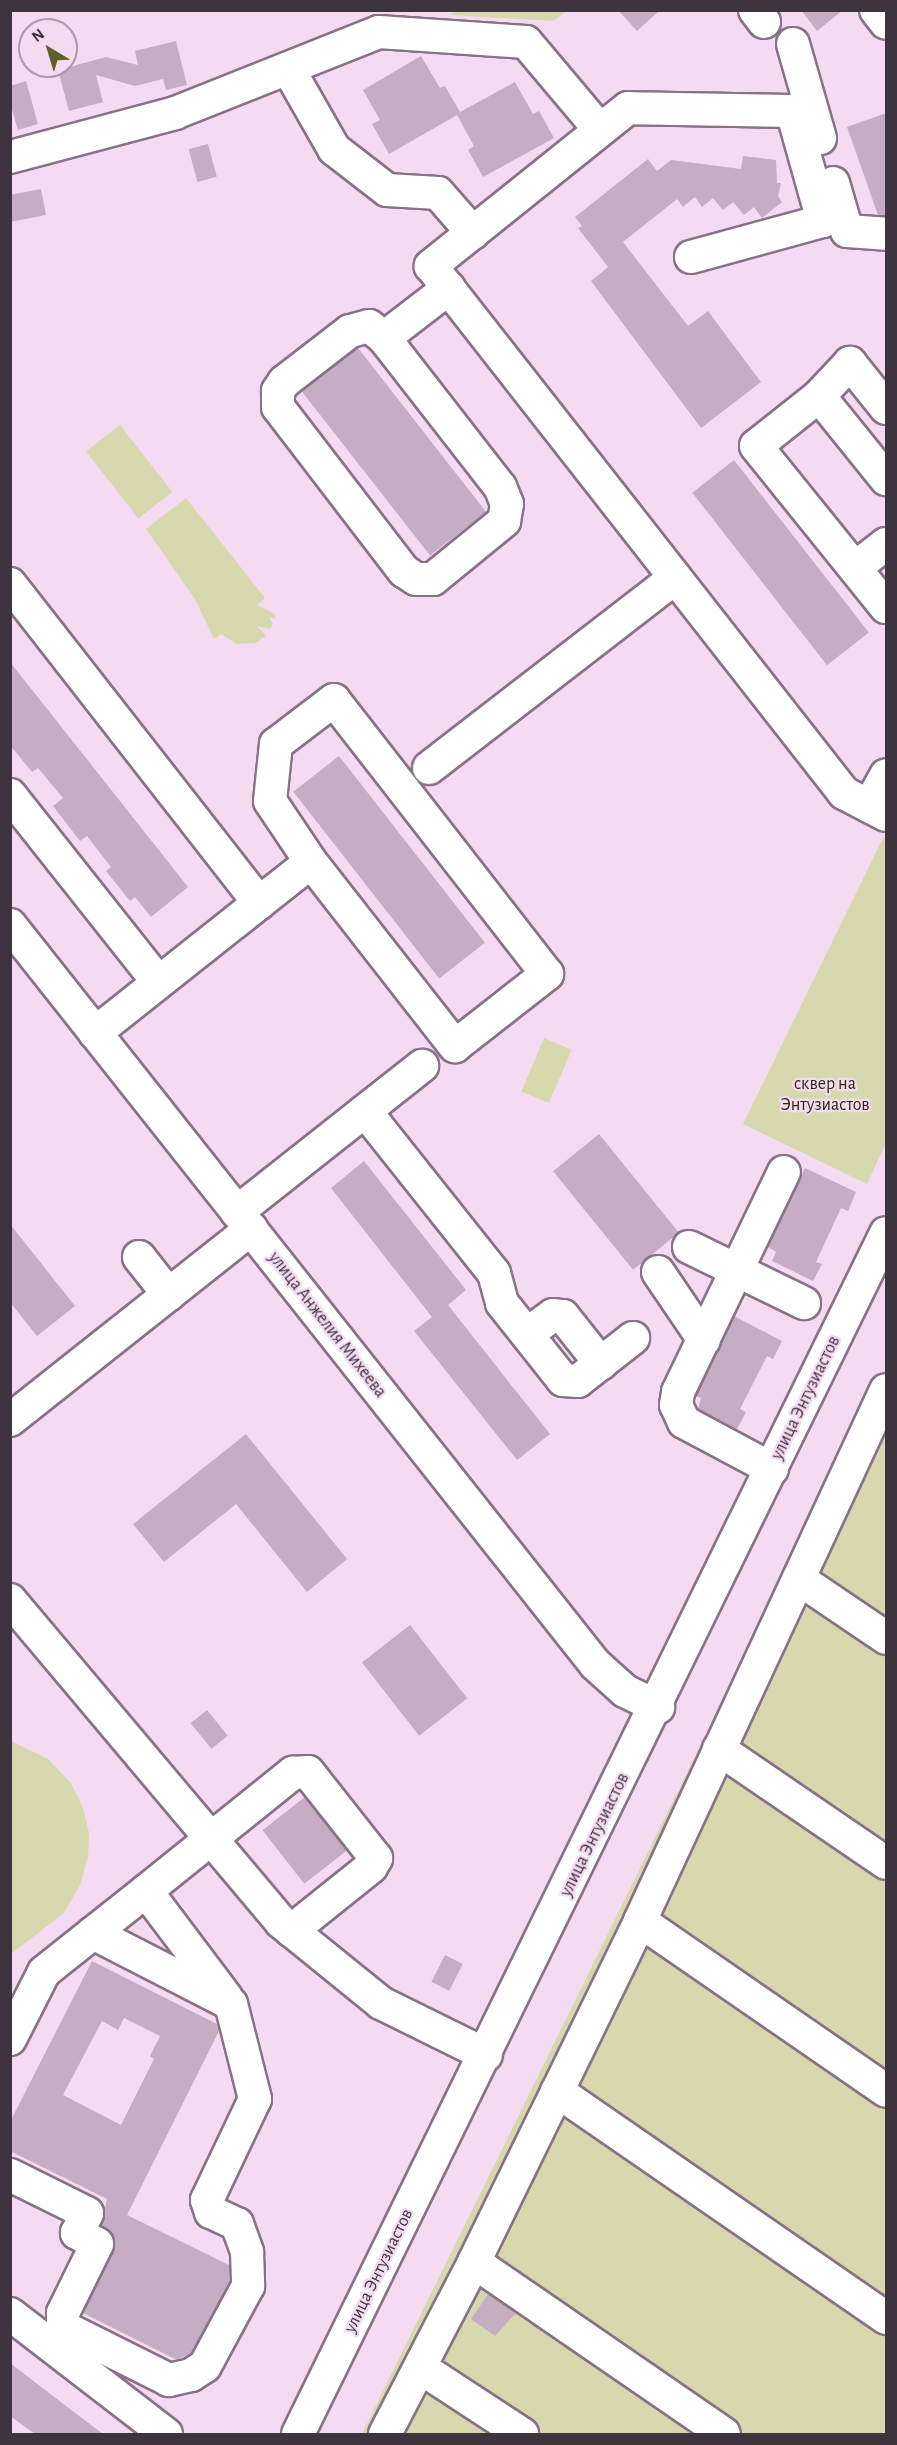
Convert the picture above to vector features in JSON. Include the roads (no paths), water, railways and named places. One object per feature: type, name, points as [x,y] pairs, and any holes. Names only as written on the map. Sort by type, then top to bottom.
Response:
[{"type":"street","points":[[876,10],[886,23]]},
{"type":"street","points":[[10,157],[174,113],[290,70],[379,32],[526,42],[600,130]]},
{"type":"street","points":[[793,44],[847,231],[886,234]]},
{"type":"street","points":[[290,70],[334,149],[387,190],[438,193],[473,232]]},
{"type":"street","points":[[691,257],[824,221],[792,111],[628,108],[432,266],[844,793],[878,810],[886,775]]},
{"type":"street","points":[[384,338],[449,288]]},
{"type":"street","points":[[369,326],[384,338],[500,487],[507,504],[504,521],[433,579],[416,579],[404,571],[278,407],[278,392],[284,382],[350,331],[369,326]]},
{"type":"street","points":[[886,408],[850,363],[819,396],[756,446],[886,607]]},
{"type":"street","points":[[819,396],[886,479]]},
{"type":"street","points":[[855,568],[886,544]]},
{"type":"street","points":[[429,768],[675,578]]},
{"type":"street","points":[[10,584],[259,903]]},
{"type":"street","points":[[334,700],[547,974],[455,1046],[311,862],[270,801],[276,744],[334,700]]},
{"type":"street","points":[[10,795],[158,982]]},
{"type":"street","points":[[95,1033],[311,862]]},
{"type":"street","name":"улица Анжелия Михеева","points":[[10,925],[595,1664],[625,1691],[658,1707]]},
{"type":"street","points":[[10,1420],[169,1295],[244,1221],[365,1111],[422,1066]]},
{"type":"street","points":[[365,1111],[494,1273],[500,1299],[566,1382],[578,1381],[633,1338]]},
{"type":"street","points":[[772,1469],[696,1430],[679,1414],[678,1392],[784,1172]]},
{"type":"street","name":"улица Энтузиастов","points":[[298,2434],[658,1707],[886,1233]]},
{"type":"street","points":[[689,1247],[804,1303]]},
{"type":"street","points":[[139,1257],[169,1295]]},
{"type":"street","points":[[658,1272],[704,1340]]},
{"type":"street","points":[[385,2434],[422,2368],[640,1920],[884,1401]]},
{"type":"street","points":[[799,1579],[886,1638]]},
{"type":"street","points":[[10,1600],[210,1840],[291,1931],[381,2003],[486,2055]]},
{"type":"street","points":[[719,1749],[886,1863]]},
{"type":"street","points":[[10,2039],[44,1972],[293,1773],[301,1771],[314,1776],[375,1858],[371,1867],[291,1931]]},
{"type":"street","points":[[10,2175],[87,2213],[77,2234],[98,2244],[63,2313],[63,2327],[169,2380],[191,2375],[205,2366],[248,2286],[247,2252],[237,2224],[211,2211],[207,2200],[255,2099],[231,2004],[146,1891]]},
{"type":"street","points":[[640,1920],[886,2091]]},
{"type":"street","points":[[93,1933],[231,2004]]},
{"type":"street","points":[[557,2091],[886,2318]]},
{"type":"street","points":[[474,2262],[724,2434]]},
{"type":"street","points":[[10,2314],[166,2434]]},
{"type":"street","points":[[422,2368],[522,2434]]},
{"type":"park label","name":"сквер на Энтузиастов","points":[[825,1095]]}]
